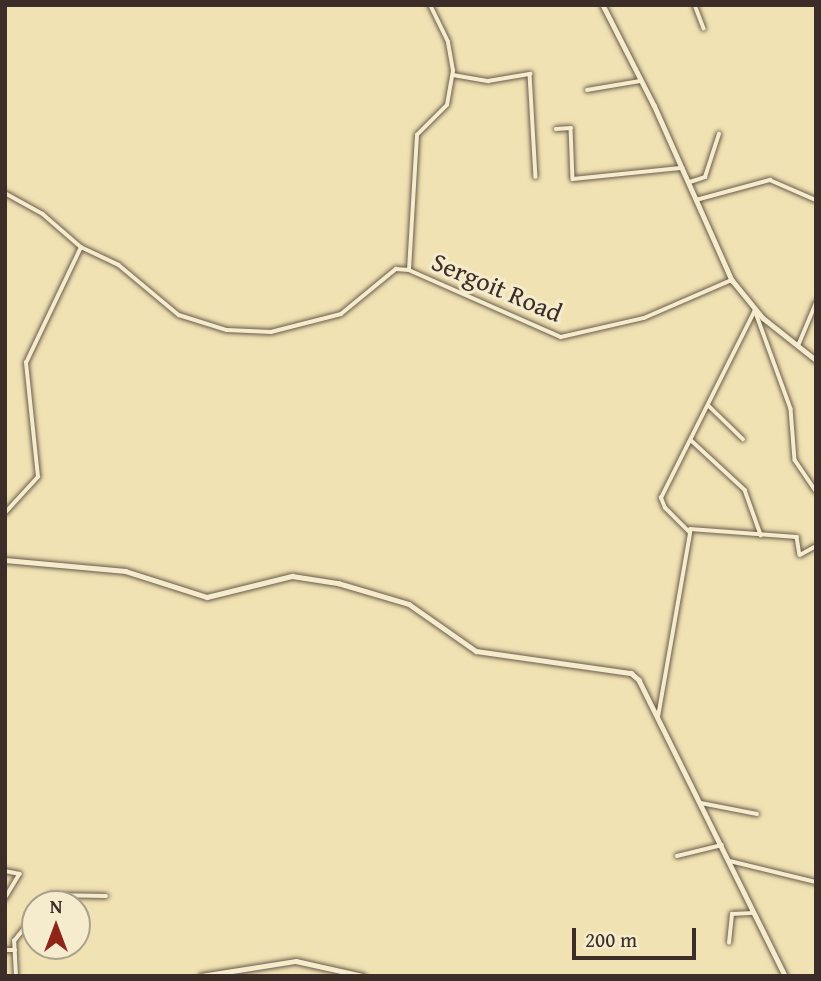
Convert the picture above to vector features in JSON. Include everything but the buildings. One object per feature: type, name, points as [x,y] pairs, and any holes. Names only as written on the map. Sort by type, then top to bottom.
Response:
[{"type":"street","points":[[409,270],[416,135],[447,105],[453,75],[448,42],[430,5]]},
{"type":"street","points":[[603,5],[683,167],[732,280],[755,310],[816,360]]},
{"type":"street","points":[[695,5],[704,28]]},
{"type":"street","points":[[453,75],[488,81],[530,74],[536,177]]},
{"type":"street","points":[[587,90],[642,81]]},
{"type":"street","points":[[556,128],[571,128],[573,179],[683,167]]},
{"type":"street","points":[[690,182],[705,177],[719,134]]},
{"type":"street","points":[[696,200],[770,180],[816,200]]},
{"type":"street","name":"Sergoit Road","points":[[5,193],[43,214],[81,247],[119,265],[186,319],[246,332],[271,332],[346,312],[389,272],[409,270],[561,337],[644,318],[732,280]]},
{"type":"street","points":[[5,513],[38,477],[26,363],[81,247]]},
{"type":"street","points":[[797,346],[816,303]]},
{"type":"street","points":[[755,310],[661,502],[690,529],[797,537],[800,555],[816,545]]},
{"type":"street","points":[[755,310],[791,408],[795,460],[816,491]]},
{"type":"street","points":[[708,405],[743,439]]},
{"type":"street","points":[[691,440],[748,496],[761,535]]},
{"type":"street","points":[[657,719],[690,529]]},
{"type":"street","points":[[5,560],[125,571],[207,597],[292,576],[338,583],[415,607],[476,651],[631,673],[701,803],[785,976]]},
{"type":"street","points":[[701,803],[757,814]]},
{"type":"street","points":[[677,856],[722,845]]},
{"type":"street","points":[[730,861],[816,882]]},
{"type":"street","points":[[5,871],[20,874],[5,899]]},
{"type":"street","points":[[91,896],[106,896]]},
{"type":"street","points":[[729,943],[732,914],[755,913]]},
{"type":"street","points":[[16,976],[14,941],[21,932]]},
{"type":"street","points":[[5,950],[15,950]]},
{"type":"street","points":[[201,976],[296,961],[363,976]]}]
